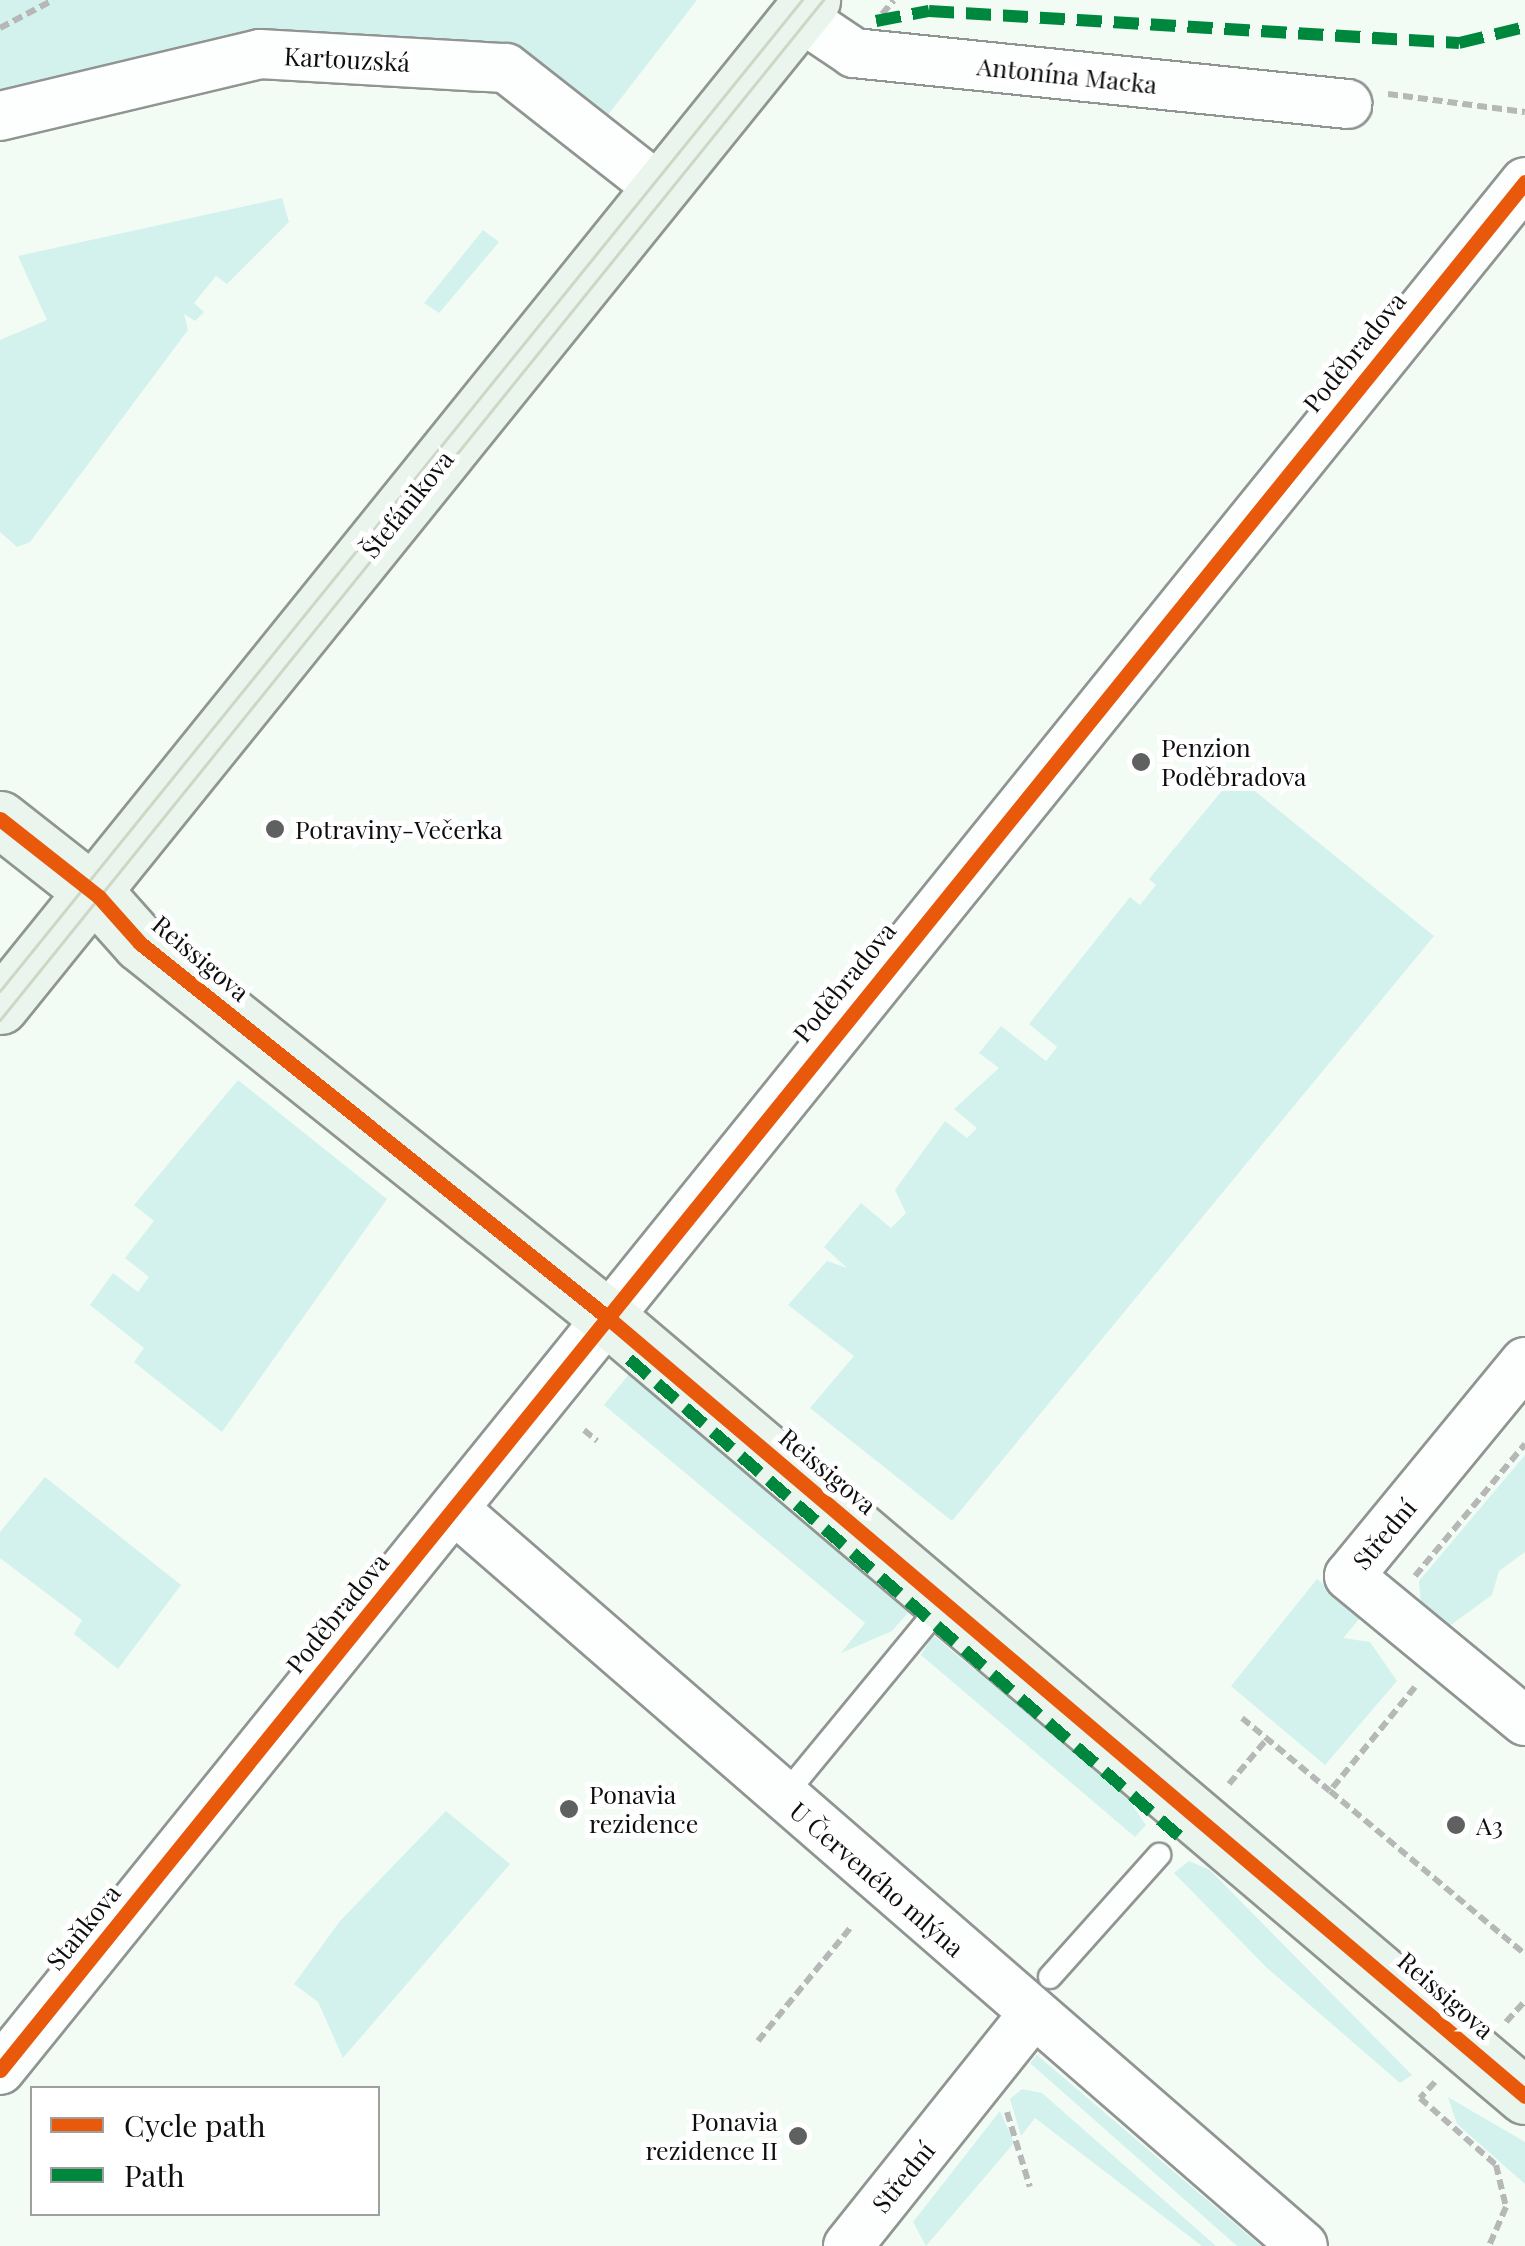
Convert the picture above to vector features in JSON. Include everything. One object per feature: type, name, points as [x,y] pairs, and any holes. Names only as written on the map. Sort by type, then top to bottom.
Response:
[{"type":"street","name":"Antonína Macka","points":[[805,8],[854,52],[1346,104]]},
{"type":"street","name":"Štefánikova","points":[[0,1006],[805,8]]},
{"type":"street","name":"Kartouzská","points":[[0,116],[260,54],[506,68],[659,188]]},
{"type":"street","name":"Poděbradova","points":[[206,1816],[1525,182]]},
{"type":"street","name":"Reissigova","points":[[0,819],[92,892],[140,943],[607,1316],[1525,2096]]},
{"type":"street","name":"Střední","points":[[1525,1362],[1349,1576],[1525,1720]]},
{"type":"street","name":"U Červeného mlýna","points":[[454,1509],[783,1798],[1042,1996],[1304,2246]]},
{"type":"street","name":"Staňkova","points":[[0,2070],[206,1816]]},
{"type":"street","name":"Střední","points":[[848,2246],[1042,1996]]},
{"type":"lane","points":[[783,1798],[944,1602]]},
{"type":"lane","points":[[1042,1996],[1159,1854]]},
{"type":"path","points":[[0,28],[53,0]]},
{"type":"path","points":[[1346,104],[1396,92],[1525,112]]},
{"type":"path","points":[[584,1430],[597,1441]]},
{"type":"path","points":[[1402,1592],[1525,1444]]},
{"type":"path","points":[[1330,1791],[1442,1652]]},
{"type":"path","points":[[1242,1718],[1525,1954]]},
{"type":"path","points":[[1219,1796],[1268,1739]]},
{"type":"path","points":[[758,2041],[850,1928]]},
{"type":"path","points":[[1506,2022],[1525,2001]]},
{"type":"path","points":[[1435,2082],[1420,2098],[1496,2165],[1506,2208],[1489,2246]]},
{"type":"path","points":[[1002,2098],[1030,2188]]},
{"type":"shaded area","points":[[0,0],[697,0],[601,124],[512,53],[0,99]]},
{"type":"shaded area","points":[[282,198],[289,222],[227,284],[216,276],[194,303],[204,312],[195,321],[184,314],[188,330],[30,542],[17,547],[0,532],[0,340],[47,320],[18,256]]},
{"type":"shaded area","points":[[483,230],[499,242],[439,313],[424,303]]},
{"type":"shaded area","points":[[1235,775],[1434,936],[952,1521],[810,1408],[854,1356],[788,1305],[827,1261],[847,1268],[824,1247],[861,1203],[891,1228],[906,1213],[895,1190],[945,1121],[967,1138],[977,1128],[954,1109],[999,1068],[979,1053],[1001,1026],[1046,1061],[1057,1047],[1029,1024],[1130,897],[1140,905],[1156,885],[1149,879]]},
{"type":"shaded area","points":[[238,1080],[387,1199],[222,1432],[134,1362],[144,1348],[90,1305],[113,1273],[138,1292],[149,1277],[125,1258],[154,1221],[134,1205]]},
{"type":"shaded area","points":[[634,1368],[914,1606],[892,1631],[841,1653],[865,1623],[604,1405]]},
{"type":"shaded area","points":[[1525,1455],[1525,1552],[1499,1571],[1492,1595],[1448,1627],[1421,1603],[1419,1581]]},
{"type":"shaded area","points":[[45,1477],[181,1585],[118,1669],[74,1634],[82,1620],[0,1558],[0,1532]]},
{"type":"shaded area","points":[[1317,1579],[1361,1617],[1343,1638],[1370,1642],[1397,1681],[1325,1765],[1231,1686]]},
{"type":"shaded area","points":[[933,1635],[1126,1796],[1146,1825],[1135,1837],[921,1655]]},
{"type":"shaded area","points":[[446,1811],[510,1864],[343,2058],[318,2002],[294,1984],[340,1921]]},
{"type":"shaded area","points":[[1189,1861],[1210,1870],[1412,2075],[1400,2083],[1266,1967],[1174,1873]]},
{"type":"shaded area","points":[[1037,2055],[1261,2246],[1237,2246],[1030,2063]]},
{"type":"shaded area","points":[[1022,2089],[1042,2093],[1216,2246],[1202,2246],[1035,2118],[1021,2136],[1010,2099]]},
{"type":"shaded area","points":[[1448,2097],[1525,2142],[1525,2184],[1457,2124]]},
{"type":"shaded area","points":[[1000,2111],[1014,2143],[926,2246],[913,2222]]},
{"type":"tram line","points":[[0,991],[802,0]]},
{"type":"tram line","points":[[0,1020],[823,0]]},
{"type":"marked path","points":[[876,21],[929,11],[1459,43],[1525,27]]},
{"type":"marked path","points":[[629,1359],[1180,1837]]},
{"type":"cycle path","points":[[0,2070],[1525,182]]},
{"type":"cycle path","points":[[0,819],[99,897],[140,943],[607,1317],[1525,2096]]},
{"type":"place","name":"Penzion Poděbradova","points":[[1141,762]]},
{"type":"place","name":"Potraviny-Večerka","points":[[275,829]]},
{"type":"place","name":"Ponavia rezidence","points":[[569,1809]]},
{"type":"place","name":"A3","points":[[1456,1825]]},
{"type":"place","name":"Ponavia rezidence II","points":[[798,2136]]}]
